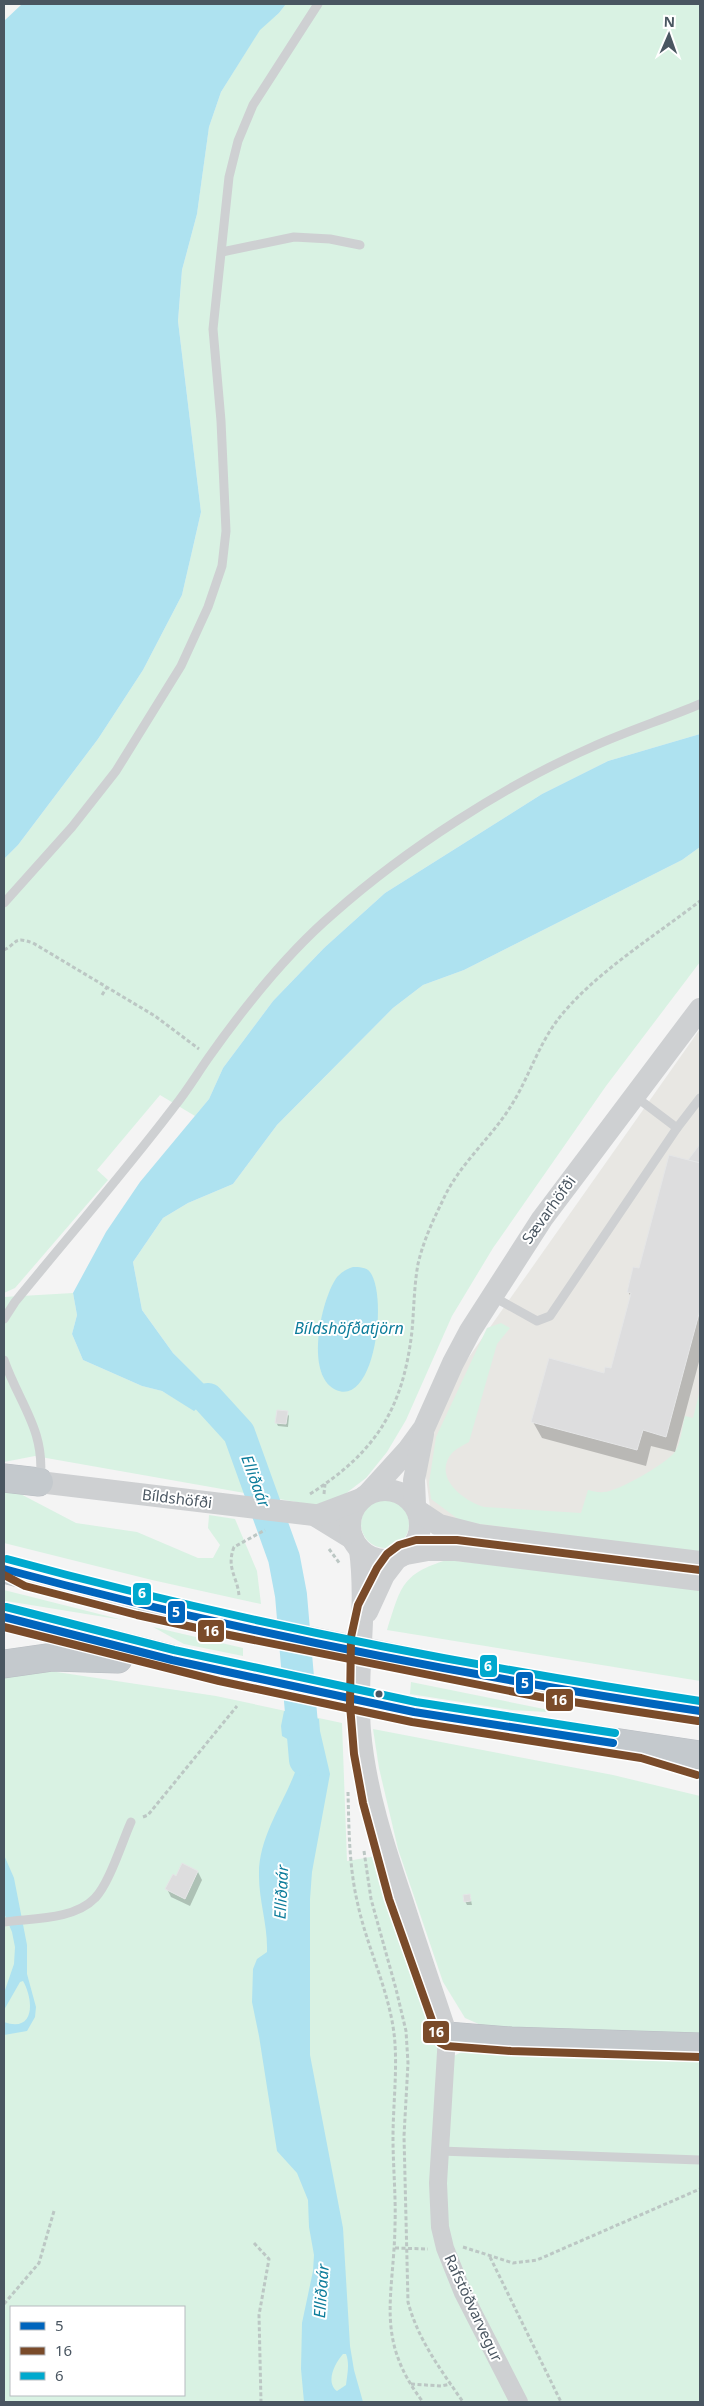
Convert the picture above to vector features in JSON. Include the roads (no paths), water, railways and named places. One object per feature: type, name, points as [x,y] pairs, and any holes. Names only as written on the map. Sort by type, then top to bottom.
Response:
[{"type":"highway","points":[[4,1478],[39,1482]]},
{"type":"highway","points":[[4,1564],[16,1573],[140,1605],[231,1625],[542,1687],[700,1711]]},
{"type":"highway","points":[[4,1617],[172,1660],[414,1712],[642,1748],[700,1755]]},
{"type":"highway","points":[[4,1664],[53,1657],[172,1660]]},
{"type":"highway","points":[[642,1748],[700,1765]]},
{"type":"highway","points":[[447,2036],[511,2041],[700,2047]]},
{"type":"street","name":"Sævarhöfði","points":[[365,1496],[408,1450],[424,1428],[453,1363],[492,1296],[542,1219],[700,1009]]},
{"type":"street","name":"Sævarhöfði","points":[[417,1508],[414,1480],[424,1428]]},
{"type":"street","name":"Bíldshöfði","points":[[39,1482],[306,1515],[357,1544],[378,1559],[428,1550],[456,1550],[700,1580]]},
{"type":"street","name":"Bíldshöfði","points":[[306,1515],[379,1490],[399,1492],[439,1525],[478,1535],[700,1562]]},
{"type":"street","points":[[357,1544],[350,1517],[365,1496]]},
{"type":"street","points":[[401,1556],[418,1539],[421,1520],[417,1508]]},
{"type":"street","name":"Rafstöðvarvegur","points":[[357,1544],[365,1592],[359,1687],[360,1730],[372,1798],[388,1857],[447,2036],[440,2151],[440,2228],[445,2248],[463,2293],[519,2402]]},
{"type":"street","name":"Rafstöðvarvegur","points":[[363,1620],[384,1575],[401,1556]]},
{"type":"lane","points":[[4,903],[72,827],[116,771],[181,666],[208,607],[222,566],[226,531],[221,421],[213,329],[216,284],[222,252],[229,177],[252,105],[318,4]]},
{"type":"lane","points":[[222,252],[294,237],[330,239],[360,245]]},
{"type":"lane","points":[[4,1319],[15,1302],[102,1198],[176,1105],[255,997],[303,942],[367,885],[427,842],[540,771],[593,746],[700,704]]},
{"type":"lane","points":[[636,1096],[677,1128]]},
{"type":"lane","points":[[492,1296],[537,1321],[550,1316],[677,1128],[700,1098]]},
{"type":"lane","points":[[4,1360],[35,1429],[40,1450],[39,1482]]},
{"type":"lane","points":[[4,1922],[49,1916],[78,1908],[96,1897],[102,1889],[131,1822]]},
{"type":"lane","points":[[440,2151],[700,2160]]},
{"type":"water","points":[[22,4],[286,4],[260,30],[221,92],[209,127],[197,214],[182,270],[178,321],[201,512],[182,595],[143,670],[98,739],[18,845],[4,859],[4,21]]},
{"type":"water","points":[[700,734],[700,847],[682,860],[464,970],[423,985],[393,1008],[277,1125],[233,1184],[188,1203],[163,1218],[133,1262],[142,1310],[173,1353],[208,1388],[208,1399],[194,1411],[162,1391],[142,1386],[83,1360],[72,1334],[77,1315],[73,1293],[106,1232],[140,1182],[209,1099],[223,1068],[273,1001],[324,948],[385,893],[542,794],[608,761]]},
{"type":"water","name":"Bíldshöfðatjörn","points":[[353,1267],[368,1270],[375,1285],[378,1303],[374,1346],[369,1366],[360,1382],[349,1391],[336,1390],[326,1382],[320,1370],[318,1336],[321,1319],[331,1288],[339,1275]]},
{"type":"water","points":[[284,1711],[319,1719],[330,1774],[312,1872],[310,1899],[310,2055],[343,2228],[350,2346],[354,2370],[363,2402],[304,2402],[301,2369],[302,2323],[313,2271],[314,2255],[309,2227],[308,2200],[297,2173],[277,2151],[252,2002],[253,1969],[257,1959],[267,1952],[259,1886],[260,1861],[268,1832],[298,1764],[291,1741],[282,1736],[281,1726]],"holes":[[[343,2354],[346,2354],[348,2366],[346,2385],[337,2391],[333,2387],[332,2372]]]},
{"type":"water","points":[[4,1855],[14,1878],[27,1945],[27,1974],[36,2007],[35,2017],[27,2031],[4,2035],[4,2022],[22,2023],[27,2019],[30,2005],[27,1989],[23,1981],[20,1982],[4,2010],[4,1993],[14,1964],[15,1947],[12,1932],[4,1913]]},
{"type":"waterway","name":"Elliðaár","points":[[208,1399],[239,1433],[284,1558],[291,1595],[305,1760]]}]
